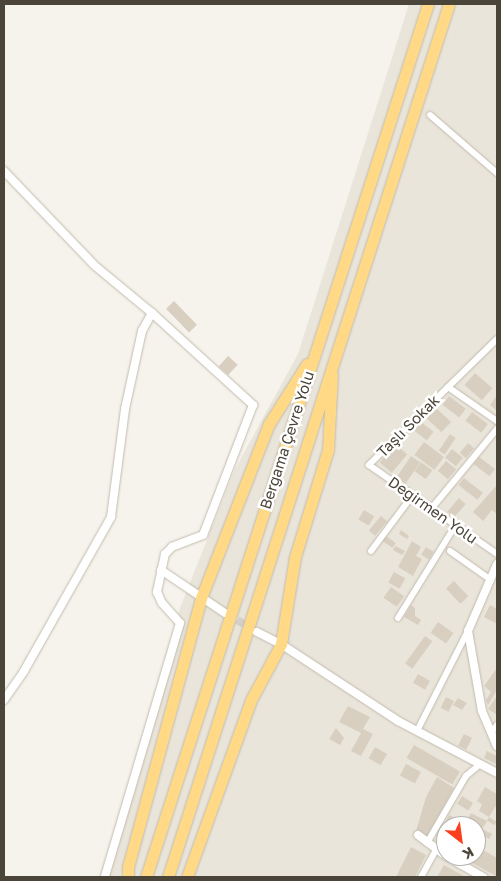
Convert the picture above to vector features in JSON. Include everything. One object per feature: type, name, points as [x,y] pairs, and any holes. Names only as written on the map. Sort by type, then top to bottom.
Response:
[{"type":"highway","name":"Bergama Çevre Yolu","points":[[146,877],[428,4]]},
{"type":"highway","name":"Bergama Çevre Yolu","points":[[168,877],[333,358],[449,4]]},
{"type":"highway","points":[[128,877],[128,866],[200,598],[269,424],[316,350]]},
{"type":"highway","points":[[187,877],[250,700],[281,644],[295,556],[328,450],[333,358]]},
{"type":"street","points":[[430,115],[497,173]]},
{"type":"street","points":[[4,171],[94,265],[152,312],[253,405],[203,535],[172,547],[164,554],[157,592],[162,603],[180,623],[105,877]]},
{"type":"street","points":[[4,700],[24,671],[55,613],[102,538],[114,502],[125,409],[142,331],[152,312]]},
{"type":"street","name":"Taşlı Sokak","points":[[368,465],[497,339]]},
{"type":"street","points":[[491,345],[497,349]]},
{"type":"street","points":[[448,387],[497,421]]},
{"type":"street","points":[[431,509],[497,429]]},
{"type":"street","name":"Değirmen Yolu","points":[[368,465],[497,554]]},
{"type":"street","points":[[371,551],[412,496]]},
{"type":"street","points":[[398,618],[455,526]]},
{"type":"street","points":[[450,551],[491,580]]},
{"type":"street","points":[[417,730],[468,631],[497,564]]},
{"type":"street","points":[[161,570],[225,613]]},
{"type":"street","points":[[468,631],[482,711],[497,746]]},
{"type":"street","points":[[258,632],[281,644],[369,704],[497,773]]},
{"type":"street","points":[[491,733],[497,725]]},
{"type":"street","points":[[427,843],[466,776],[479,764]]},
{"type":"street","points":[[418,835],[436,850],[421,877]]},
{"type":"street","points":[[464,866],[483,877]]},
{"type":"shaded area","points":[[409,4],[497,4],[497,877],[104,877],[180,608],[235,469],[298,354]]},
{"type":"building","points":[[174,301],[197,325],[189,332],[166,309]]},
{"type":"building","points":[[228,356],[238,365],[228,375],[219,366]]},
{"type":"building","points":[[475,373],[492,388],[482,400],[465,385]]},
{"type":"building","points":[[497,395],[497,411],[490,405]]},
{"type":"building","points":[[449,396],[466,409],[459,417],[442,405]]},
{"type":"building","points":[[435,407],[451,422],[442,432],[425,417]]},
{"type":"building","points":[[472,412],[488,424],[481,433],[465,421]]},
{"type":"building","points":[[421,422],[434,432],[427,441],[414,431]]},
{"type":"building","points":[[450,434],[456,438],[445,454],[439,451]]},
{"type":"building","points":[[424,442],[444,457],[434,470],[414,455]]},
{"type":"building","points":[[468,443],[474,448],[466,458],[460,453]]},
{"type":"building","points":[[395,444],[407,454],[392,473],[380,462]]},
{"type":"building","points":[[452,449],[463,458],[456,466],[445,458]]},
{"type":"building","points":[[411,456],[420,462],[406,484],[396,478]]},
{"type":"building","points":[[479,457],[495,469],[490,476],[474,464]]},
{"type":"building","points":[[446,461],[456,469],[448,479],[438,471]]},
{"type":"building","points":[[421,462],[432,470],[426,479],[415,471]]},
{"type":"building","points":[[464,478],[483,493],[477,500],[458,485]]},
{"type":"building","points":[[496,486],[497,514],[492,510],[483,521],[473,512]]},
{"type":"building","points":[[459,498],[466,504],[454,517],[447,512]]},
{"type":"building","points":[[364,510],[374,516],[369,526],[358,519]]},
{"type":"building","points":[[381,516],[387,521],[375,536],[369,531]]},
{"type":"building","points":[[401,530],[409,536],[407,539],[399,534]]},
{"type":"building","points":[[386,536],[396,543],[392,548],[383,541]]},
{"type":"building","points":[[412,541],[421,547],[416,556],[422,559],[413,576],[398,567]]},
{"type":"building","points":[[395,546],[405,551],[402,555],[393,550]]},
{"type":"building","points":[[426,547],[434,552],[429,559],[421,555]]},
{"type":"building","points":[[394,572],[405,578],[400,589],[388,582]]},
{"type":"building","points":[[454,581],[468,596],[460,604],[446,589]]},
{"type":"building","points":[[391,587],[404,596],[397,607],[384,598]]},
{"type":"building","points":[[411,605],[415,608],[415,616],[421,620],[418,625],[404,617]]},
{"type":"building","points":[[490,605],[497,609],[497,624],[484,617]]},
{"type":"building","points":[[438,622],[454,633],[446,644],[431,633]]},
{"type":"building","points":[[425,636],[432,641],[412,669],[405,664]]},
{"type":"building","points":[[497,668],[497,690],[488,705],[486,700],[491,692],[484,686]]},
{"type":"building","points":[[418,674],[430,681],[425,690],[413,683]]},
{"type":"building","points":[[497,696],[497,715],[488,709]]},
{"type":"building","points":[[446,697],[454,701],[449,712],[441,708]]},
{"type":"building","points":[[458,698],[467,703],[462,710],[453,705]]},
{"type":"building","points":[[348,706],[370,717],[363,729],[373,734],[361,756],[351,751],[361,733],[339,722]]},
{"type":"building","points":[[336,728],[344,738],[340,745],[329,739]]},
{"type":"building","points":[[464,734],[472,738],[466,750],[458,746]]},
{"type":"building","points":[[414,745],[460,772],[452,784],[406,758]]},
{"type":"building","points":[[375,747],[387,754],[381,765],[368,758]]},
{"type":"building","points":[[487,751],[497,756],[496,764],[484,758]]},
{"type":"building","points":[[406,764],[421,772],[415,783],[400,775]]},
{"type":"building","points":[[437,777],[454,788],[439,816],[436,816],[436,821],[427,837],[416,831],[426,797]]},
{"type":"building","points":[[485,787],[497,794],[497,804],[489,817],[479,811],[482,804],[477,801]]},
{"type":"building","points":[[462,796],[473,803],[468,811],[457,804]]},
{"type":"building","points":[[489,817],[497,822],[495,825],[487,820]]},
{"type":"building","points":[[486,831],[492,834],[489,839],[486,838]]},
{"type":"building","points":[[411,847],[426,855],[415,877],[396,877]]},
{"type":"building","points":[[486,852],[497,858],[496,876],[478,866],[486,866]]},
{"type":"building","points":[[443,866],[446,866],[466,877],[437,877]]},
{"type":"tunnel","points":[[227,614],[252,629]]}]
